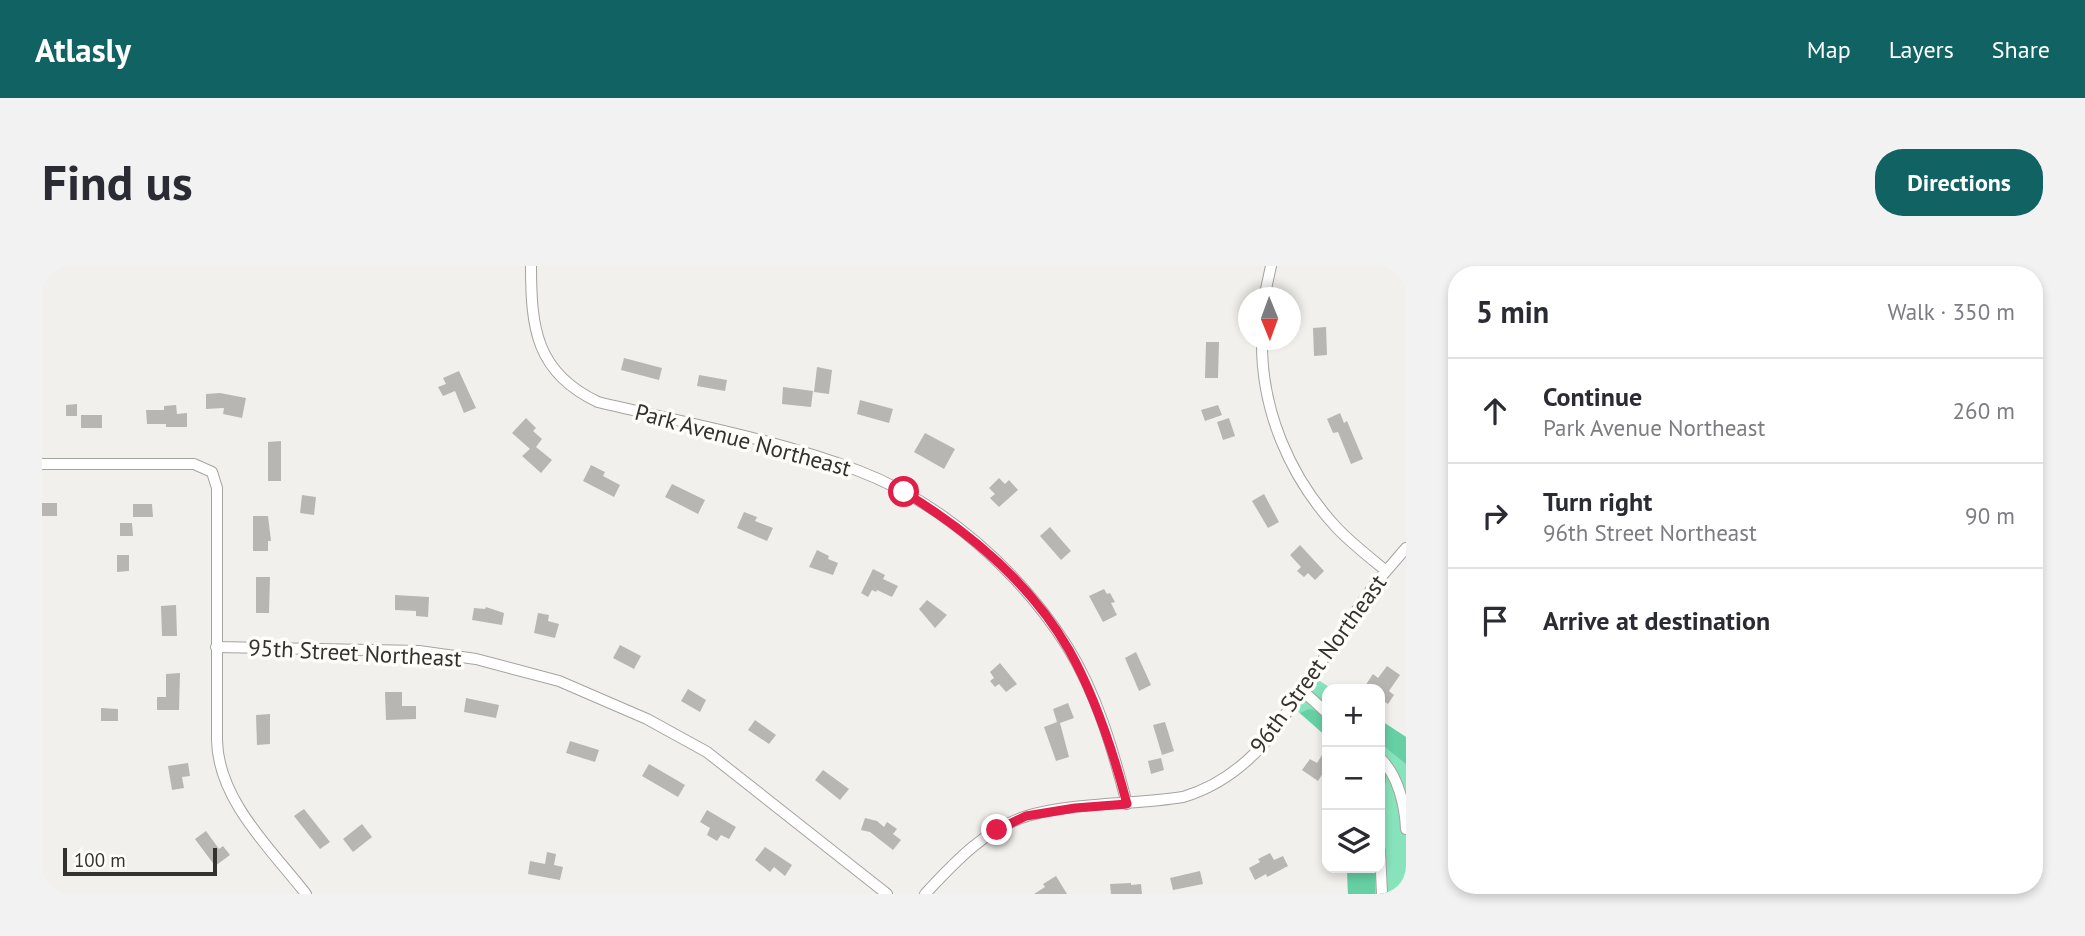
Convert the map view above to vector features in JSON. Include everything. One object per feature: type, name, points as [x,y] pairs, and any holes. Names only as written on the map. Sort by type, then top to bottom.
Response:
[{"type":"street","name":"Park Avenue Northeast","points":[[531,266],[533,315],[536,335],[543,353],[565,383],[581,394],[598,402],[792,449],[861,471],[904,492],[969,536],[1027,594],[1068,648],[1098,711],[1127,804]]},
{"type":"street","points":[[1266,287],[1271,266]]},
{"type":"street","points":[[1263,350],[1266,394],[1286,454],[1307,491],[1324,513],[1385,570]]},
{"type":"street","points":[[42,464],[194,464],[212,472],[217,488],[217,747],[221,771],[243,814],[306,894]]},
{"type":"street","name":"96th Street Northeast","points":[[925,894],[965,853],[983,839],[1026,816],[1183,797],[1199,792],[1233,773],[1256,754],[1303,691],[1385,570],[1406,548]]},
{"type":"street","name":"95th Street Northeast","points":[[216,647],[419,651],[476,659],[549,677],[647,719],[707,752],[887,894]]},
{"type":"street","points":[[1303,691],[1322,708]]},
{"type":"street","points":[[1385,765],[1400,794],[1406,829]]},
{"type":"street","points":[[1381,873],[1382,894]]},
{"type":"green space","points":[[1317,679],[1324,684],[1322,684],[1322,733],[1296,710]]},
{"type":"green space","points":[[1309,709],[1322,714],[1322,733],[1300,713]]},
{"type":"green space","points":[[1385,723],[1406,737],[1406,894],[1348,894],[1347,873],[1385,873]]},
{"type":"green space","points":[[1385,723],[1406,737],[1406,764],[1385,747]]},
{"type":"green space","points":[[1347,873],[1375,873],[1375,894],[1348,894]]},
{"type":"building","points":[[1326,327],[1327,355],[1314,356],[1313,328]]},
{"type":"building","points":[[1206,342],[1219,342],[1218,378],[1205,378]]},
{"type":"building","points":[[624,358],[662,368],[659,380],[621,370]]},
{"type":"building","points":[[817,367],[832,370],[829,394],[814,392]]},
{"type":"building","points":[[459,371],[476,408],[464,413],[455,391],[443,396],[438,387],[446,384],[443,378]]},
{"type":"building","points":[[699,375],[727,380],[725,391],[697,386]]},
{"type":"building","points":[[783,387],[813,391],[811,407],[782,404]]},
{"type":"building","points":[[220,393],[246,398],[242,418],[223,414],[224,408],[206,409],[206,394]]},
{"type":"building","points":[[860,400],[893,409],[889,423],[857,414]]},
{"type":"building","points":[[77,404],[77,416],[66,416],[66,405]]},
{"type":"building","points":[[176,405],[177,414],[187,413],[187,427],[147,424],[146,410],[164,410],[164,406]]},
{"type":"building","points":[[1218,405],[1222,415],[1205,421],[1201,410]]},
{"type":"building","points":[[1340,413],[1344,423],[1347,421],[1363,459],[1351,464],[1338,432],[1333,433],[1327,419]]},
{"type":"building","points":[[81,415],[102,415],[102,428],[81,428]]},
{"type":"building","points":[[526,418],[536,428],[533,431],[542,439],[536,447],[552,460],[541,473],[522,456],[530,449],[512,433]]},
{"type":"building","points":[[1229,418],[1235,436],[1223,440],[1217,422]]},
{"type":"building","points":[[925,433],[955,449],[944,469],[914,452]]},
{"type":"building","points":[[281,441],[281,481],[268,481],[268,442]]},
{"type":"building","points":[[591,465],[605,472],[603,476],[620,485],[614,497],[583,481]]},
{"type":"building","points":[[999,478],[1005,484],[1009,480],[1018,490],[999,507],[990,498],[995,494],[989,488]]},
{"type":"building","points":[[672,484],[705,500],[698,514],[665,497]]},
{"type":"building","points":[[1264,494],[1279,522],[1268,528],[1252,501]]},
{"type":"building","points":[[302,495],[316,497],[314,515],[300,513]]},
{"type":"building","points":[[42,503],[57,503],[57,516],[42,516]]},
{"type":"building","points":[[133,504],[152,504],[153,517],[133,517]]},
{"type":"building","points":[[744,512],[757,517],[755,521],[773,528],[767,541],[737,528]]},
{"type":"building","points":[[253,516],[268,516],[271,541],[268,541],[268,551],[253,551]]},
{"type":"building","points":[[120,523],[132,523],[133,536],[120,536]]},
{"type":"building","points":[[1050,527],[1071,551],[1061,560],[1040,536]]},
{"type":"building","points":[[1300,545],[1324,571],[1315,580],[1308,573],[1304,577],[1297,571],[1301,567],[1290,555]]},
{"type":"building","points":[[817,550],[838,563],[833,575],[809,567]]},
{"type":"building","points":[[117,555],[129,555],[129,571],[117,572]]},
{"type":"building","points":[[873,569],[885,575],[883,579],[898,586],[892,597],[877,590],[872,590],[868,597],[861,593]]},
{"type":"building","points":[[256,577],[270,577],[269,613],[256,613]]},
{"type":"building","points":[[1104,589],[1115,602],[1111,603],[1117,615],[1103,622],[1089,596]]},
{"type":"building","points":[[395,595],[429,597],[428,617],[416,616],[416,611],[395,610]]},
{"type":"building","points":[[927,600],[947,615],[935,628],[919,609]]},
{"type":"building","points":[[176,605],[177,636],[162,636],[161,606]]},
{"type":"building","points":[[486,607],[504,613],[502,625],[472,620],[474,608]]},
{"type":"building","points":[[538,613],[549,615],[548,621],[559,624],[555,638],[534,633]]},
{"type":"building","points":[[620,645],[641,656],[634,669],[613,658]]},
{"type":"building","points":[[1136,652],[1151,685],[1139,691],[1125,658]]},
{"type":"building","points":[[1000,663],[1017,684],[1006,692],[999,684],[995,687],[990,681],[994,678],[990,672]]},
{"type":"building","points":[[1387,666],[1400,675],[1389,691],[1394,695],[1388,704],[1385,702],[1385,684],[1366,684],[1373,674],[1378,678]]},
{"type":"building","points":[[180,673],[179,710],[157,710],[157,697],[166,697],[166,674]]},
{"type":"building","points":[[688,689],[706,700],[700,712],[681,701]]},
{"type":"building","points":[[385,692],[402,692],[402,706],[416,706],[416,719],[386,720]]},
{"type":"building","points":[[466,698],[499,705],[496,718],[464,712]]},
{"type":"building","points":[[1068,703],[1074,718],[1060,723],[1069,757],[1056,761],[1044,727],[1057,722],[1053,709]]},
{"type":"building","points":[[101,708],[118,709],[118,721],[101,721]]},
{"type":"building","points":[[270,714],[270,744],[257,745],[256,715]]},
{"type":"building","points":[[755,720],[776,735],[769,744],[748,730]]},
{"type":"building","points":[[1165,722],[1174,751],[1162,755],[1153,725]]},
{"type":"building","points":[[570,741],[599,750],[595,762],[566,753]]},
{"type":"building","points":[[1322,755],[1322,775],[1318,781],[1302,770],[1310,759],[1317,763]]},
{"type":"building","points":[[1161,758],[1164,770],[1151,774],[1148,761]]},
{"type":"building","points":[[188,763],[190,776],[182,777],[184,788],[172,790],[168,766]]},
{"type":"building","points":[[649,764],[685,785],[678,797],[642,776]]},
{"type":"building","points":[[823,770],[849,789],[840,800],[815,780]]},
{"type":"building","points":[[304,809],[330,842],[320,849],[294,816]]},
{"type":"building","points":[[707,810],[736,827],[729,839],[721,835],[717,841],[707,835],[710,828],[700,822]]},
{"type":"building","points":[[865,818],[877,821],[884,827],[887,822],[897,829],[893,834],[901,840],[893,850],[870,832],[861,830]]},
{"type":"building","points":[[362,824],[372,837],[353,852],[343,839]]},
{"type":"building","points":[[206,831],[219,849],[223,846],[230,855],[215,866],[195,839]]},
{"type":"building","points":[[765,847],[792,865],[785,876],[774,867],[770,872],[755,860]]},
{"type":"building","points":[[547,852],[556,854],[554,865],[563,867],[560,880],[528,874],[530,861],[545,864]]},
{"type":"building","points":[[1270,853],[1274,860],[1283,856],[1288,866],[1255,880],[1249,868]]},
{"type":"building","points":[[1200,871],[1203,884],[1173,890],[1170,878]]},
{"type":"building","points":[[1056,876],[1067,894],[1034,894],[1045,887],[1043,884]]},
{"type":"building","points":[[1110,884],[1141,884],[1142,894],[1111,894]]},
{"type":"route","points":[[904,492],[969,536],[1027,594],[1049,621],[1068,648],[1084,679],[1116,762],[1127,804],[1075,808],[1026,816],[997,830]]}]
